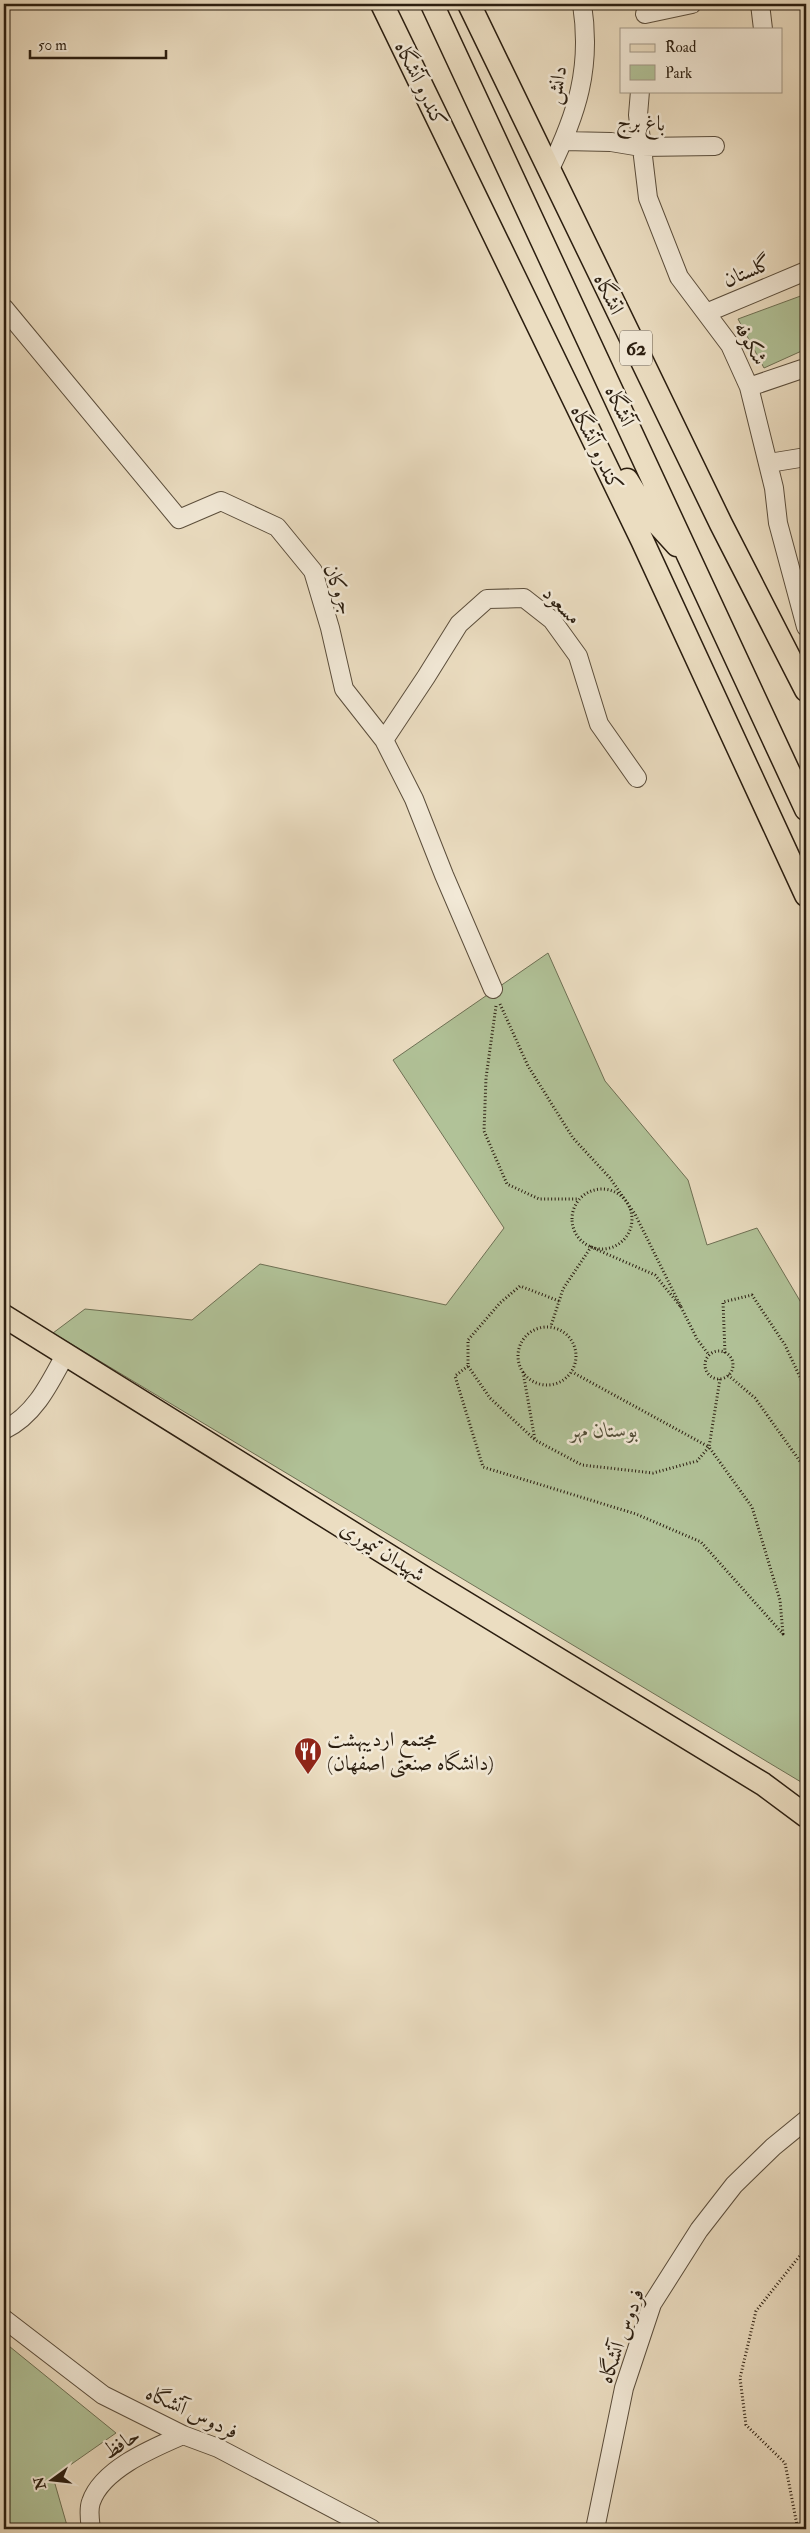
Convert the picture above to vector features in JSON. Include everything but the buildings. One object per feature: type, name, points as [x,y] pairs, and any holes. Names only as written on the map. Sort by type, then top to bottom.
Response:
[{"type":"main road","name":"کندرو آتشگاه","points":[[382,4],[642,540],[806,895]]},
{"type":"main road","name":"آتشگاه","points":[[432,4],[806,809]]},
{"type":"main road","name":"اتشگاه","points":[[469,4],[721,524],[806,690]]},
{"type":"main road","points":[[496,240],[540,300],[565,351],[587,405],[619,468],[647,512],[693,563]]},
{"type":"main road","name":"شهیدان تیموری","points":[[4,1316],[428,1580],[763,1784],[806,1816]]},
{"type":"main road","name":"شهیدان تیموری","points":[[763,1784],[781,1791],[806,1806]]},
{"type":"street","name":"دانش","points":[[549,171],[564,140],[579,101],[587,34],[582,4]]},
{"type":"street","points":[[645,16],[692,4]]},
{"type":"street","points":[[760,4],[763,28]]},
{"type":"street","name":"شکوفه","points":[[640,92],[638,115],[648,198],[680,278],[730,346],[750,387],[769,463],[778,524],[806,627]]},
{"type":"street","name":"باغ برج","points":[[564,140],[611,142],[641,147],[715,146]]},
{"type":"street","name":"گلستان","points":[[706,313],[806,271]]},
{"type":"street","name":"جروکان","points":[[4,308],[179,519],[221,501],[277,527],[313,571],[330,628],[344,689],[384,740],[414,798],[444,875],[493,989]]},
{"type":"street","points":[[750,387],[802,369]]},
{"type":"street","points":[[769,463],[806,457]]},
{"type":"street","name":"مسعود","points":[[384,740],[426,678],[459,624],[486,599],[524,598],[552,620],[578,656],[599,724],[636,778]]},
{"type":"street","points":[[4,1430],[20,1422],[34,1408],[66,1354]]},
{"type":"street","name":"فردوس آتشگاه","points":[[595,2529],[624,2388],[652,2304],[700,2230],[734,2186],[773,2147],[806,2120]]},
{"type":"street","name":"فردوس آتشگاه","points":[[4,2319],[103,2394],[183,2435],[218,2448],[372,2529]]},
{"type":"street","name":"حافظ","points":[[91,2529],[90,2504],[98,2486],[143,2452],[183,2435]]},
{"type":"path","points":[[493,989],[528,1066],[573,1138],[610,1178],[624,1198],[645,1232],[697,1339],[709,1355]]},
{"type":"path","points":[[493,989],[497,1012],[486,1078],[484,1131],[507,1184],[539,1199],[580,1199]]},
{"type":"path","points":[[591,1247],[611,1247],[620,1243],[631,1226],[632,1216],[624,1198],[606,1189],[587,1193],[574,1208],[573,1226],[583,1242],[591,1247],[655,1275],[681,1307]]},
{"type":"path","points":[[551,1326],[563,1289],[591,1247]]},
{"type":"path","points":[[559,1301],[520,1286],[500,1302],[468,1340],[468,1366],[490,1398],[535,1440],[582,1465],[653,1473],[697,1461],[709,1447],[720,1379]]},
{"type":"path","points":[[725,1353],[716,1352],[709,1355],[706,1360],[706,1370],[711,1377],[720,1379],[728,1375],[732,1363],[725,1353],[723,1302],[752,1295],[785,1345],[806,1390]]},
{"type":"path","points":[[522,1372],[528,1379],[546,1386],[566,1380],[572,1372],[577,1353],[574,1343],[561,1329],[551,1326],[541,1327],[525,1336],[518,1354],[535,1440]]},
{"type":"path","points":[[468,1366],[455,1376],[483,1467],[636,1514],[701,1542],[783,1634],[780,1600],[752,1508],[709,1447],[572,1372]]},
{"type":"path","points":[[728,1375],[755,1398],[804,1467],[806,1476]]},
{"type":"path","points":[[800,2529],[797,2524],[785,2463],[746,2425],[740,2378],[756,2311],[806,2248]]},
{"type":"green space","points":[[806,294],[806,349],[764,368],[738,319]]},
{"type":"green space","name":"بوستان مهر","points":[[548,953],[605,1081],[688,1180],[707,1245],[757,1228],[806,1311],[806,1785],[53,1333],[85,1309],[192,1320],[260,1264],[446,1305],[504,1228],[393,1060]]},
{"type":"green space","points":[[4,2342],[116,2433],[53,2477],[68,2529],[4,2529]]},
{"type":"place","name":"مجتمع اردیبهشت (دانشگاه صنعتی اصفهان)","points":[[308,1775]]}]
